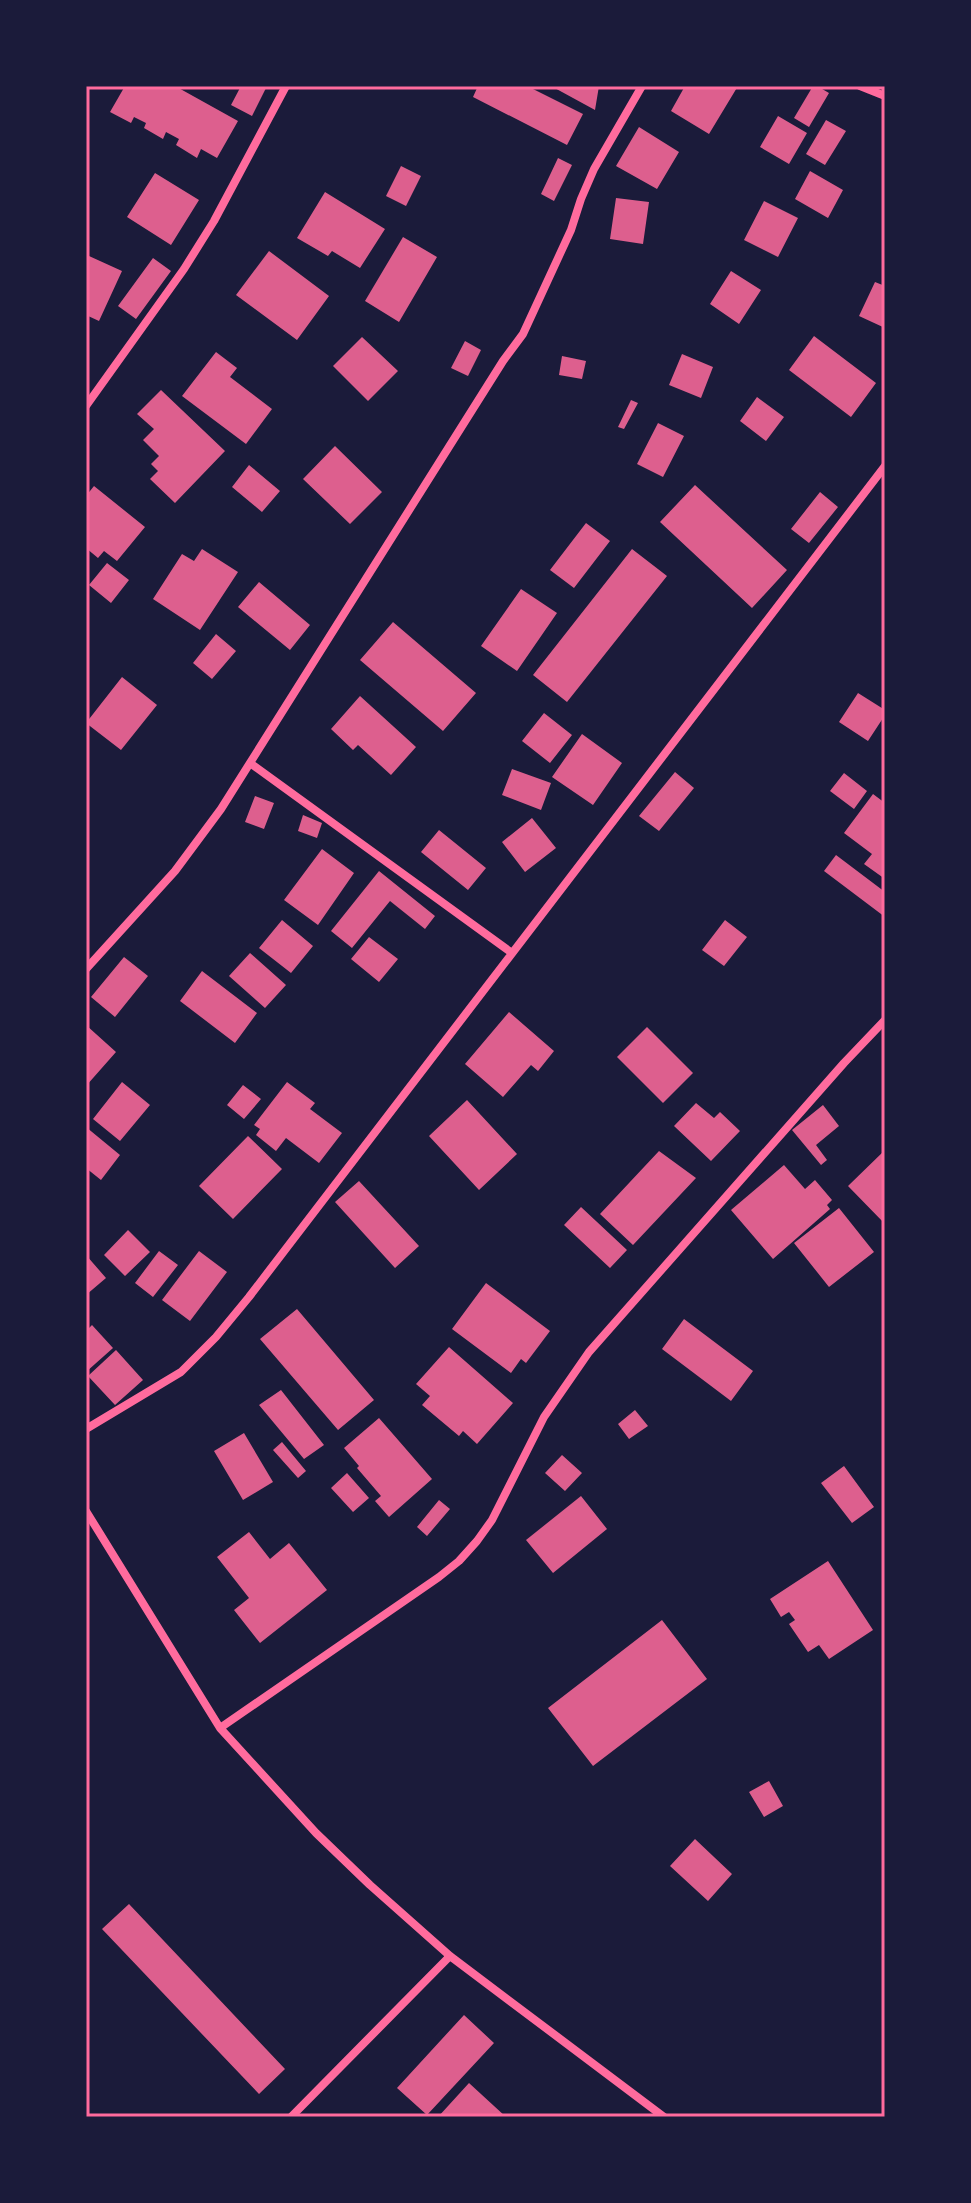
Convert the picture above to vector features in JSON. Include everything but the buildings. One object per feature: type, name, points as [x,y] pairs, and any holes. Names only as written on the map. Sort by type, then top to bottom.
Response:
[{"type":"street","points":[[86,406],[184,269],[214,221],[286,86]]},
{"type":"street","points":[[86,969],[175,871],[221,809],[523,334],[571,230],[594,169],[642,86]]},
{"type":"street","points":[[860,86],[885,96]]},
{"type":"street","points":[[86,1429],[181,1372],[216,1337],[885,466]]},
{"type":"street","points":[[250,763],[512,953]]},
{"type":"street","points":[[220,1728],[439,1577],[468,1551],[492,1520],[544,1417],[589,1352],[885,1020]]},
{"type":"street","points":[[86,1511],[220,1728],[316,1833],[450,1956],[664,2117]]},
{"type":"street","points":[[291,2117],[450,1956]]}]
